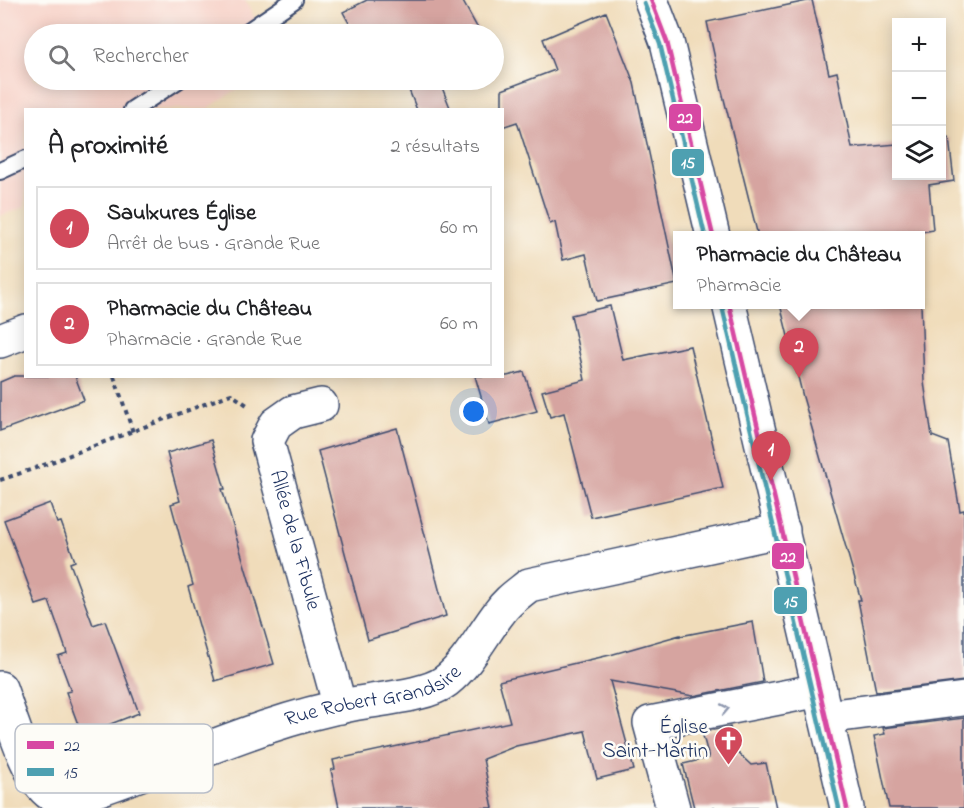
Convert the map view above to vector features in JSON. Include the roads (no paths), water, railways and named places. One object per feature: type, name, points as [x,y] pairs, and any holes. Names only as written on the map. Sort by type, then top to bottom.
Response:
[{"type":"street","points":[[651,0],[667,42],[712,231]]},
{"type":"street","points":[[730,309],[847,808]]},
{"type":"street","points":[[0,340],[24,332]]},
{"type":"street","name":"Allée de la Fibule","points":[[321,405],[292,412],[276,424],[267,441],[340,706]]},
{"type":"street","name":"Rue Robert Grandsire","points":[[213,748],[298,717],[340,706],[431,690],[446,681],[481,640],[499,612],[529,585],[783,530]]},
{"type":"street","name":"Rue Robert Grandsire","points":[[0,688],[15,726]]},
{"type":"street","points":[[672,808],[650,723],[823,703],[964,699]]},
{"type":"street","name":"Rue Robert Grandsire","points":[[49,793],[62,799],[88,793]]},
{"type":"lane","points":[[259,24],[294,0]]},
{"type":"lane","points":[[135,108],[163,90]]},
{"type":"lane","points":[[0,171],[24,160]]},
{"type":"place","name":"Pharmacie du Château","points":[[799,378]]},
{"type":"place","name":"Saulxures Église","points":[[771,481]]},
{"type":"place","name":"Église Saint-Martin","points":[[729,766]]}]
